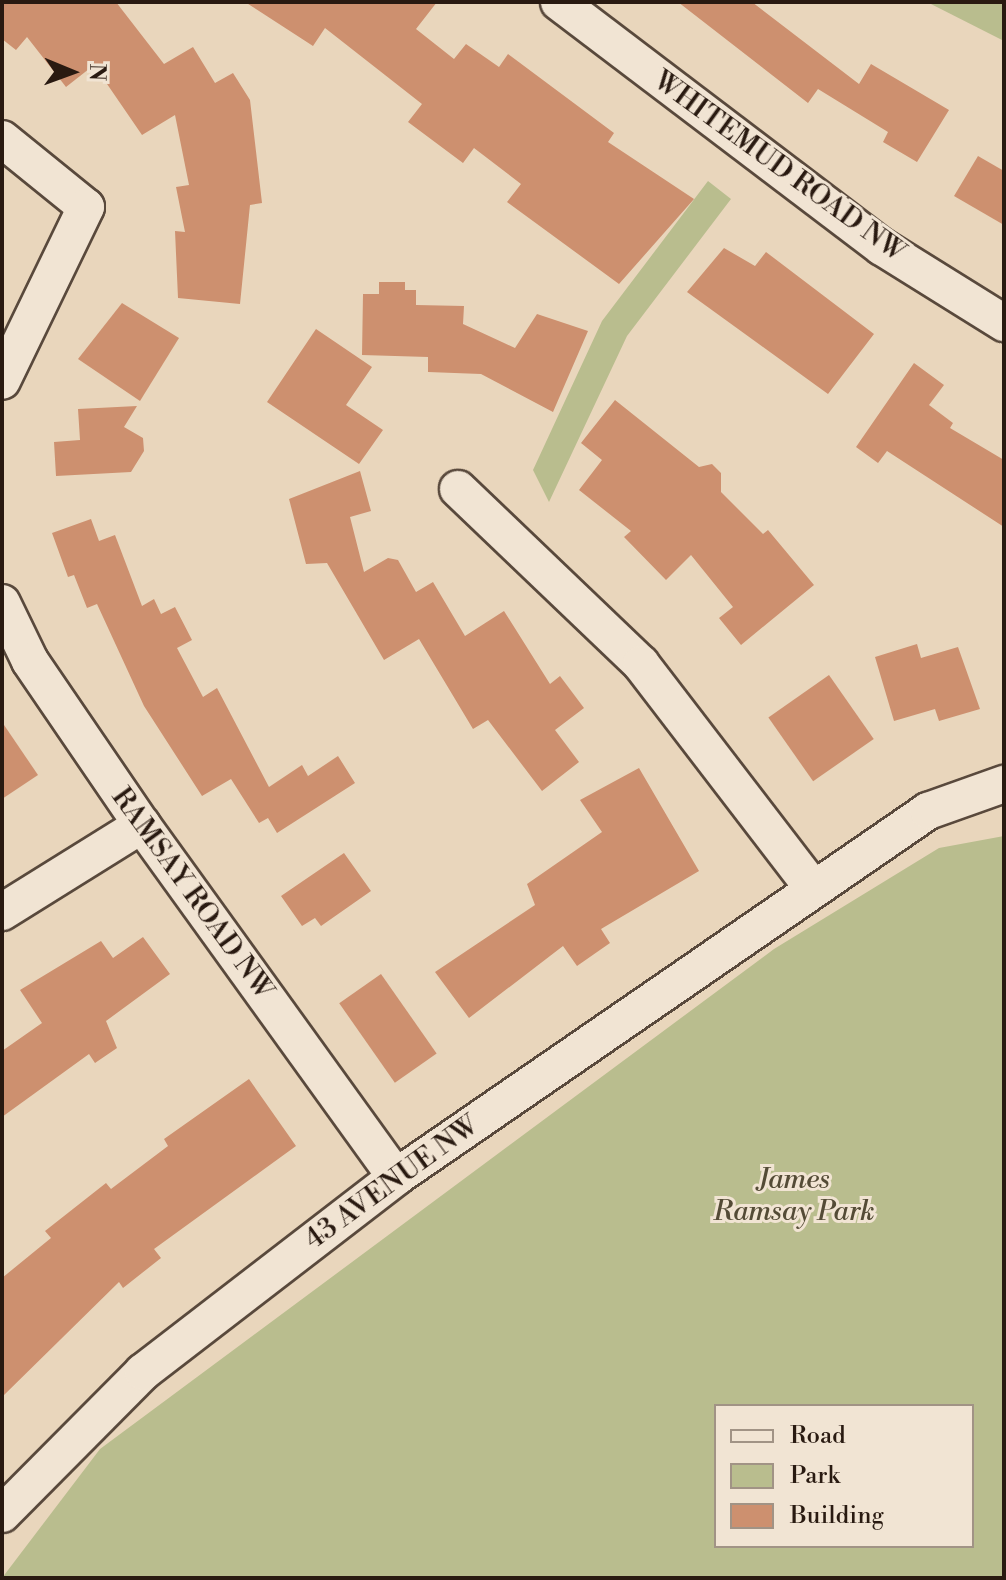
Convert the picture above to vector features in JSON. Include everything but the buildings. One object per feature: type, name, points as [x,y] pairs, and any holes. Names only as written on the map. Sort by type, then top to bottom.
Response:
[{"type":"street","name":"WHITEMUD ROAD NW","points":[[559,2],[882,247],[1004,323]]},
{"type":"street","points":[[2,139],[86,207],[2,381]]},
{"type":"street","points":[[458,489],[641,664],[812,887]]},
{"type":"street","name":"RAMSAY ROAD NW","points":[[2,603],[30,661],[142,825],[396,1177]]},
{"type":"street","name":"43 AVENUE NW","points":[[2,1514],[143,1372],[396,1177],[812,887],[928,811],[1004,784]]},
{"type":"street","points":[[2,912],[142,825]]},
{"type":"green space","points":[[927,2],[1004,2],[1004,41]]},
{"type":"green space","points":[[708,181],[731,199],[627,336],[549,502],[533,470],[602,321]]},
{"type":"green space","name":"James Ramsay Park","points":[[1004,836],[1004,1578],[2,1578],[100,1449],[774,949],[939,848]]}]
